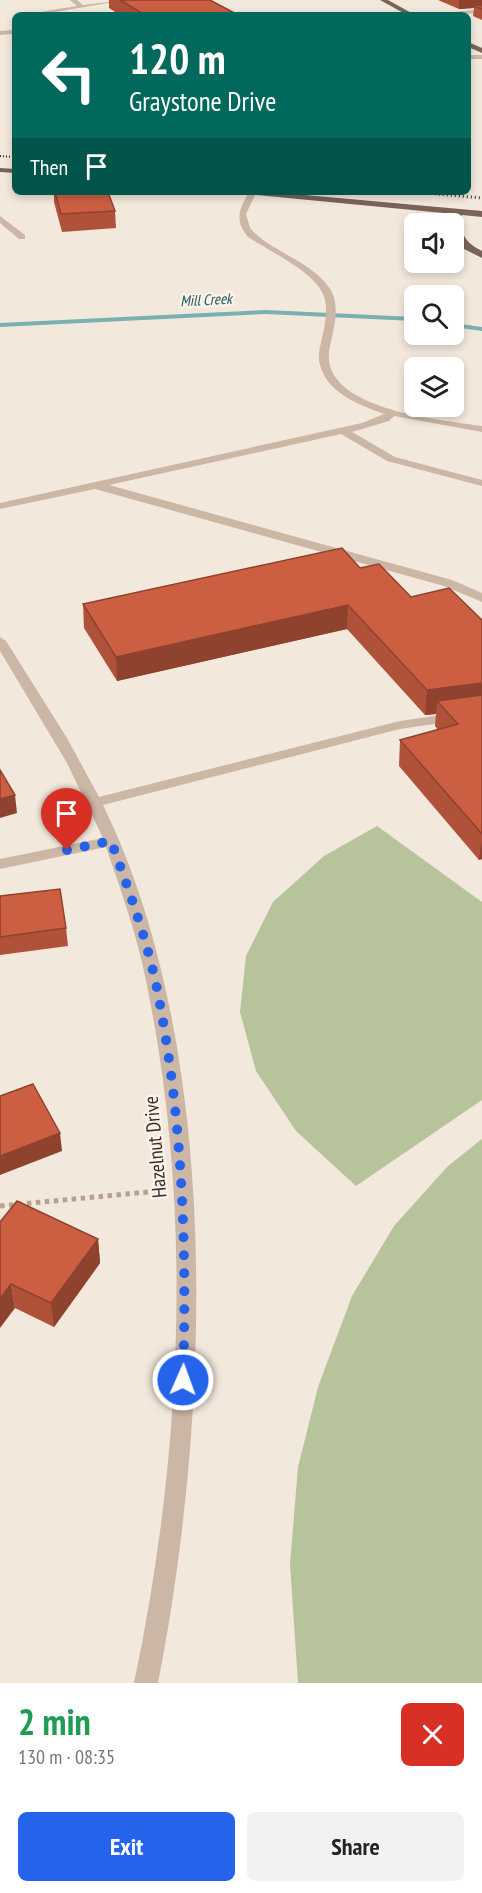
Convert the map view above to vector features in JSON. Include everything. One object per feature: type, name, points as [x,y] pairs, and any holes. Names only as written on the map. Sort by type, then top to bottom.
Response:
[{"type":"main road","points":[[383,0],[406,12]]},
{"type":"main road","points":[[274,195],[482,214]]},
{"type":"main road","points":[[458,212],[456,229],[458,238],[467,247],[482,255]]},
{"type":"street","points":[[72,0],[82,7]]},
{"type":"street","points":[[43,12],[123,0]]},
{"type":"street","points":[[251,195],[241,215],[241,222],[245,228],[251,235],[317,280],[328,294],[331,309],[324,351],[329,376],[349,394],[390,414],[482,429]]},
{"type":"street","points":[[0,219],[22,237]]},
{"type":"street","points":[[0,506],[343,431],[375,423],[390,414]]},
{"type":"street","points":[[343,431],[391,459],[482,483]]},
{"type":"street","points":[[95,485],[448,583],[482,598]]},
{"type":"street","name":"Hazelnut Drive","points":[[0,641],[64,743],[94,802],[133,899],[159,997],[175,1111],[182,1188],[186,1288],[176,1506],[146,1683]]},
{"type":"street","points":[[94,802],[400,725],[482,713]]},
{"type":"street","points":[[0,864],[111,841]]},
{"type":"path","points":[[0,1206],[182,1188]]},
{"type":"green space","points":[[377,826],[482,902],[482,1100],[356,1186],[296,1131],[256,1071],[240,1012],[246,956],[273,902],[324,856]]},
{"type":"green space","points":[[482,1139],[482,1683],[298,1683],[290,1564],[298,1467],[318,1387],[352,1296],[394,1226],[448,1166]]},
{"type":"building","points":[[120,0],[210,0],[232,12],[140,12]]},
{"type":"building","points":[[56,195],[109,195],[115,211],[61,214]]},
{"type":"building","points":[[342,548],[360,568],[379,564],[411,597],[449,588],[482,620],[482,683],[427,690],[348,605],[116,657],[83,604]]},
{"type":"building","points":[[482,695],[482,834],[400,740],[458,724],[437,701]]},
{"type":"building","points":[[0,770],[15,795],[0,799]]},
{"type":"building","points":[[60,889],[66,928],[0,937],[0,896]]},
{"type":"building","points":[[33,1084],[60,1133],[0,1156],[0,1096]]},
{"type":"building","points":[[17,1201],[98,1239],[51,1303],[11,1284],[0,1299],[0,1222]]},
{"type":"waterway","name":"Mill Creek","points":[[0,325],[266,312],[404,319]]},
{"type":"waterway","name":"Mill Creek","points":[[464,327],[482,329]]},
{"type":"railway","points":[[0,156],[12,157]]},
{"type":"railway","points":[[448,195],[482,198]]},
{"type":"route","points":[[67,850],[111,841],[133,899],[159,997],[168,1055],[182,1188],[186,1288],[183,1380]]}]
